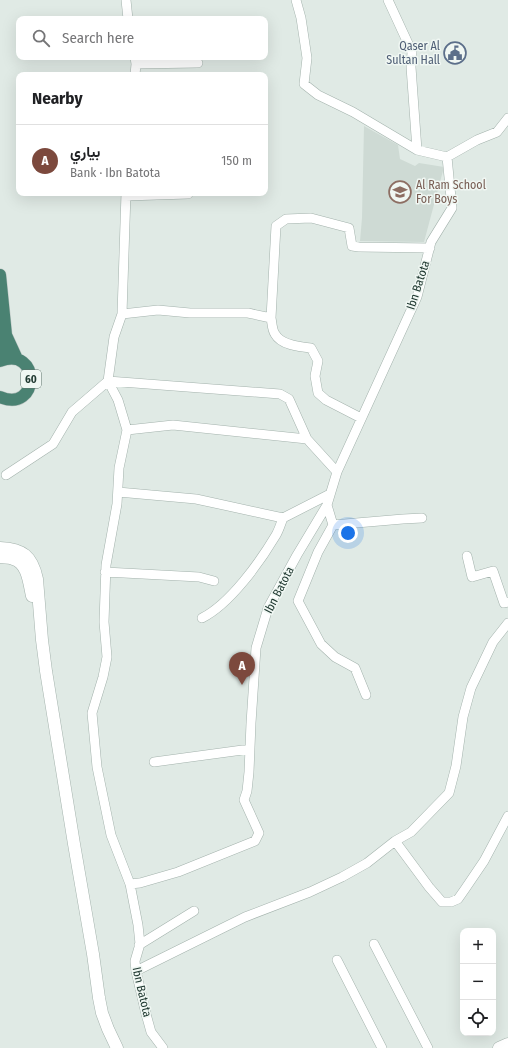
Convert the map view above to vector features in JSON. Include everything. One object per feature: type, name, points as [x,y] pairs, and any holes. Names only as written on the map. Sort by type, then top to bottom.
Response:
[{"type":"highway","name":"60","points":[[0,275],[6,335],[17,359]]},
{"type":"highway","name":"60","points":[[0,397],[7,400],[20,398],[25,394],[31,382],[29,369],[25,364],[13,358],[0,360],[6,335]]},
{"type":"street","points":[[126,0],[128,16]]},
{"type":"street","points":[[296,0],[301,18],[307,58],[304,84],[318,95],[353,112],[416,150],[447,157],[477,140],[497,132],[508,118]]},
{"type":"street","points":[[388,0],[412,52],[411,67],[416,150]]},
{"type":"street","points":[[135,72],[136,60],[198,63]]},
{"type":"street","name":"Ibn Batota","points":[[163,1048],[151,1032],[136,972],[135,961],[139,946],[138,925],[130,884],[140,883],[178,872],[255,841],[259,834],[244,800],[249,778],[256,648],[268,608],[327,505],[337,472],[417,297],[431,242],[452,208],[447,157]]},
{"type":"street","points":[[126,196],[122,314],[114,337],[108,381],[118,400],[127,430],[119,468],[117,504],[106,565],[104,622],[107,657],[103,677],[92,713],[97,767],[111,835],[130,884]]},
{"type":"street","points":[[361,418],[326,400],[318,393],[315,376],[318,361],[311,348],[284,343],[275,334],[272,318],[276,226],[286,219],[311,218],[349,228],[352,246],[430,248]]},
{"type":"street","points":[[122,314],[158,310],[190,313],[248,314],[272,318]]},
{"type":"street","points":[[6,475],[53,444],[72,412],[108,381],[280,394],[289,399],[307,439],[337,472]]},
{"type":"street","points":[[127,430],[173,425],[307,439]]},
{"type":"street","points":[[118,492],[196,499],[283,518],[330,494]]},
{"type":"street","points":[[327,505],[333,525],[318,552],[298,601],[321,644],[334,657],[355,668],[366,695]]},
{"type":"street","points":[[202,618],[211,613],[237,589],[260,560],[277,534],[283,518]]},
{"type":"street","points":[[333,525],[403,518],[422,518]]},
{"type":"street","points":[[0,548],[14,554]]},
{"type":"street","points":[[0,557],[23,553],[33,564],[37,579],[42,640],[71,829],[94,954],[102,1013],[117,1048]]},
{"type":"street","points":[[467,556],[472,577],[492,571],[504,603],[508,602]]},
{"type":"street","points":[[106,572],[199,577],[214,581]]},
{"type":"street","points":[[136,972],[245,917],[310,892],[342,877],[367,863],[395,841],[411,832],[449,793],[456,766],[463,717],[471,688],[493,642],[508,623]]},
{"type":"street","points":[[154,762],[250,749]]},
{"type":"street","points":[[395,841],[442,902],[451,902],[458,899],[466,889],[484,861],[508,816]]},
{"type":"street","points":[[139,946],[194,911]]},
{"type":"street","points":[[374,944],[428,1048]]},
{"type":"street","points":[[337,960],[382,1048]]},
{"type":"street","points":[[499,1048],[508,1044]]},
{"type":"shaded area","name":"Al Ram School For Boys","points":[[364,126],[398,145],[400,159],[415,166],[419,163],[444,167],[424,242],[360,241]]},
{"type":"place","name":"Qaser Al Sultan Hall","points":[[455,53]]},
{"type":"place","name":"Al Ram School For Boys","points":[[400,192]]},
{"type":"place","name":"بياري","points":[[242,685]]}]
